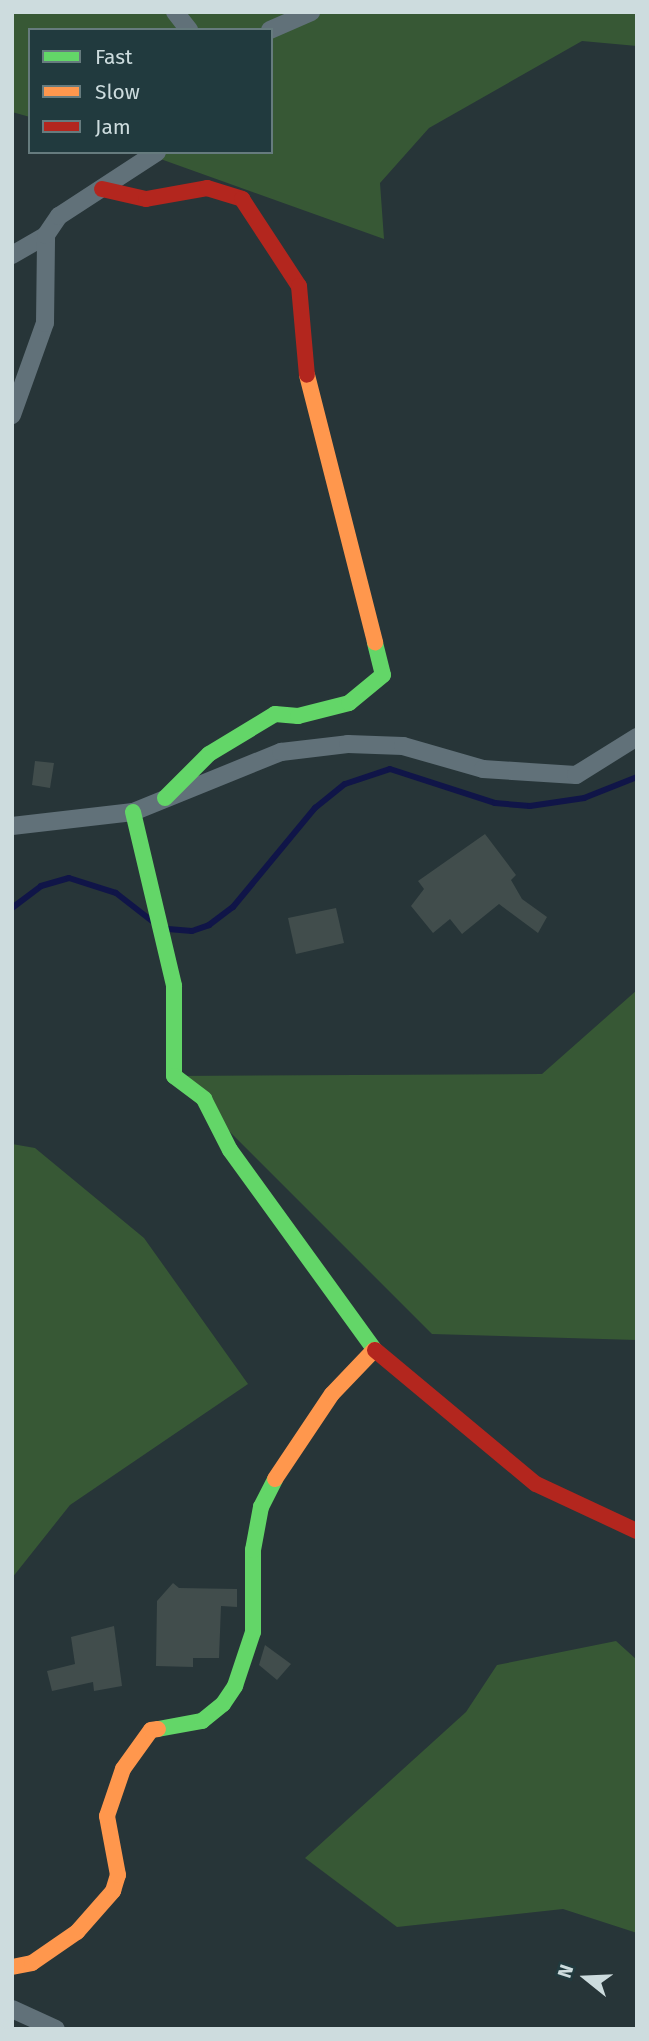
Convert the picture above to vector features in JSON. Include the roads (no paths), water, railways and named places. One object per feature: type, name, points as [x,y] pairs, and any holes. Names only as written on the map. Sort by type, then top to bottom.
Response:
[{"type":"street","points":[[175,12],[187,28]]},
{"type":"street","points":[[273,29],[311,12]]},
{"type":"street","points":[[12,255],[46,234],[59,216],[155,154]]},
{"type":"street","points":[[102,190],[146,199],[207,188],[242,199],[299,286],[308,383],[383,675],[349,704],[298,716],[275,714],[209,754],[165,798]]},
{"type":"street","points":[[12,415],[46,323],[46,234]]},
{"type":"street","points":[[12,826],[133,812],[281,752],[348,744],[403,746],[483,769],[576,775],[637,737]]},
{"type":"street","points":[[133,812],[139,823],[174,986],[174,1076],[204,1099],[230,1150],[374,1350],[536,1484],[637,1531]]},
{"type":"street","points":[[12,1967],[32,1963],[77,1932],[113,1891],[118,1875],[107,1816],[123,1769],[151,1730],[202,1721],[223,1704],[235,1686],[253,1632],[253,1550],[261,1507],[286,1457],[332,1394],[374,1350]]},
{"type":"street","points":[[12,2009],[57,2029]]},
{"type":"waterway","points":[[168,929],[192,931],[209,925],[233,907],[315,808],[345,784],[390,769],[495,803],[530,806],[584,798],[637,777]]},
{"type":"waterway","points":[[12,908],[41,886],[69,878],[116,893],[152,921]]}]
